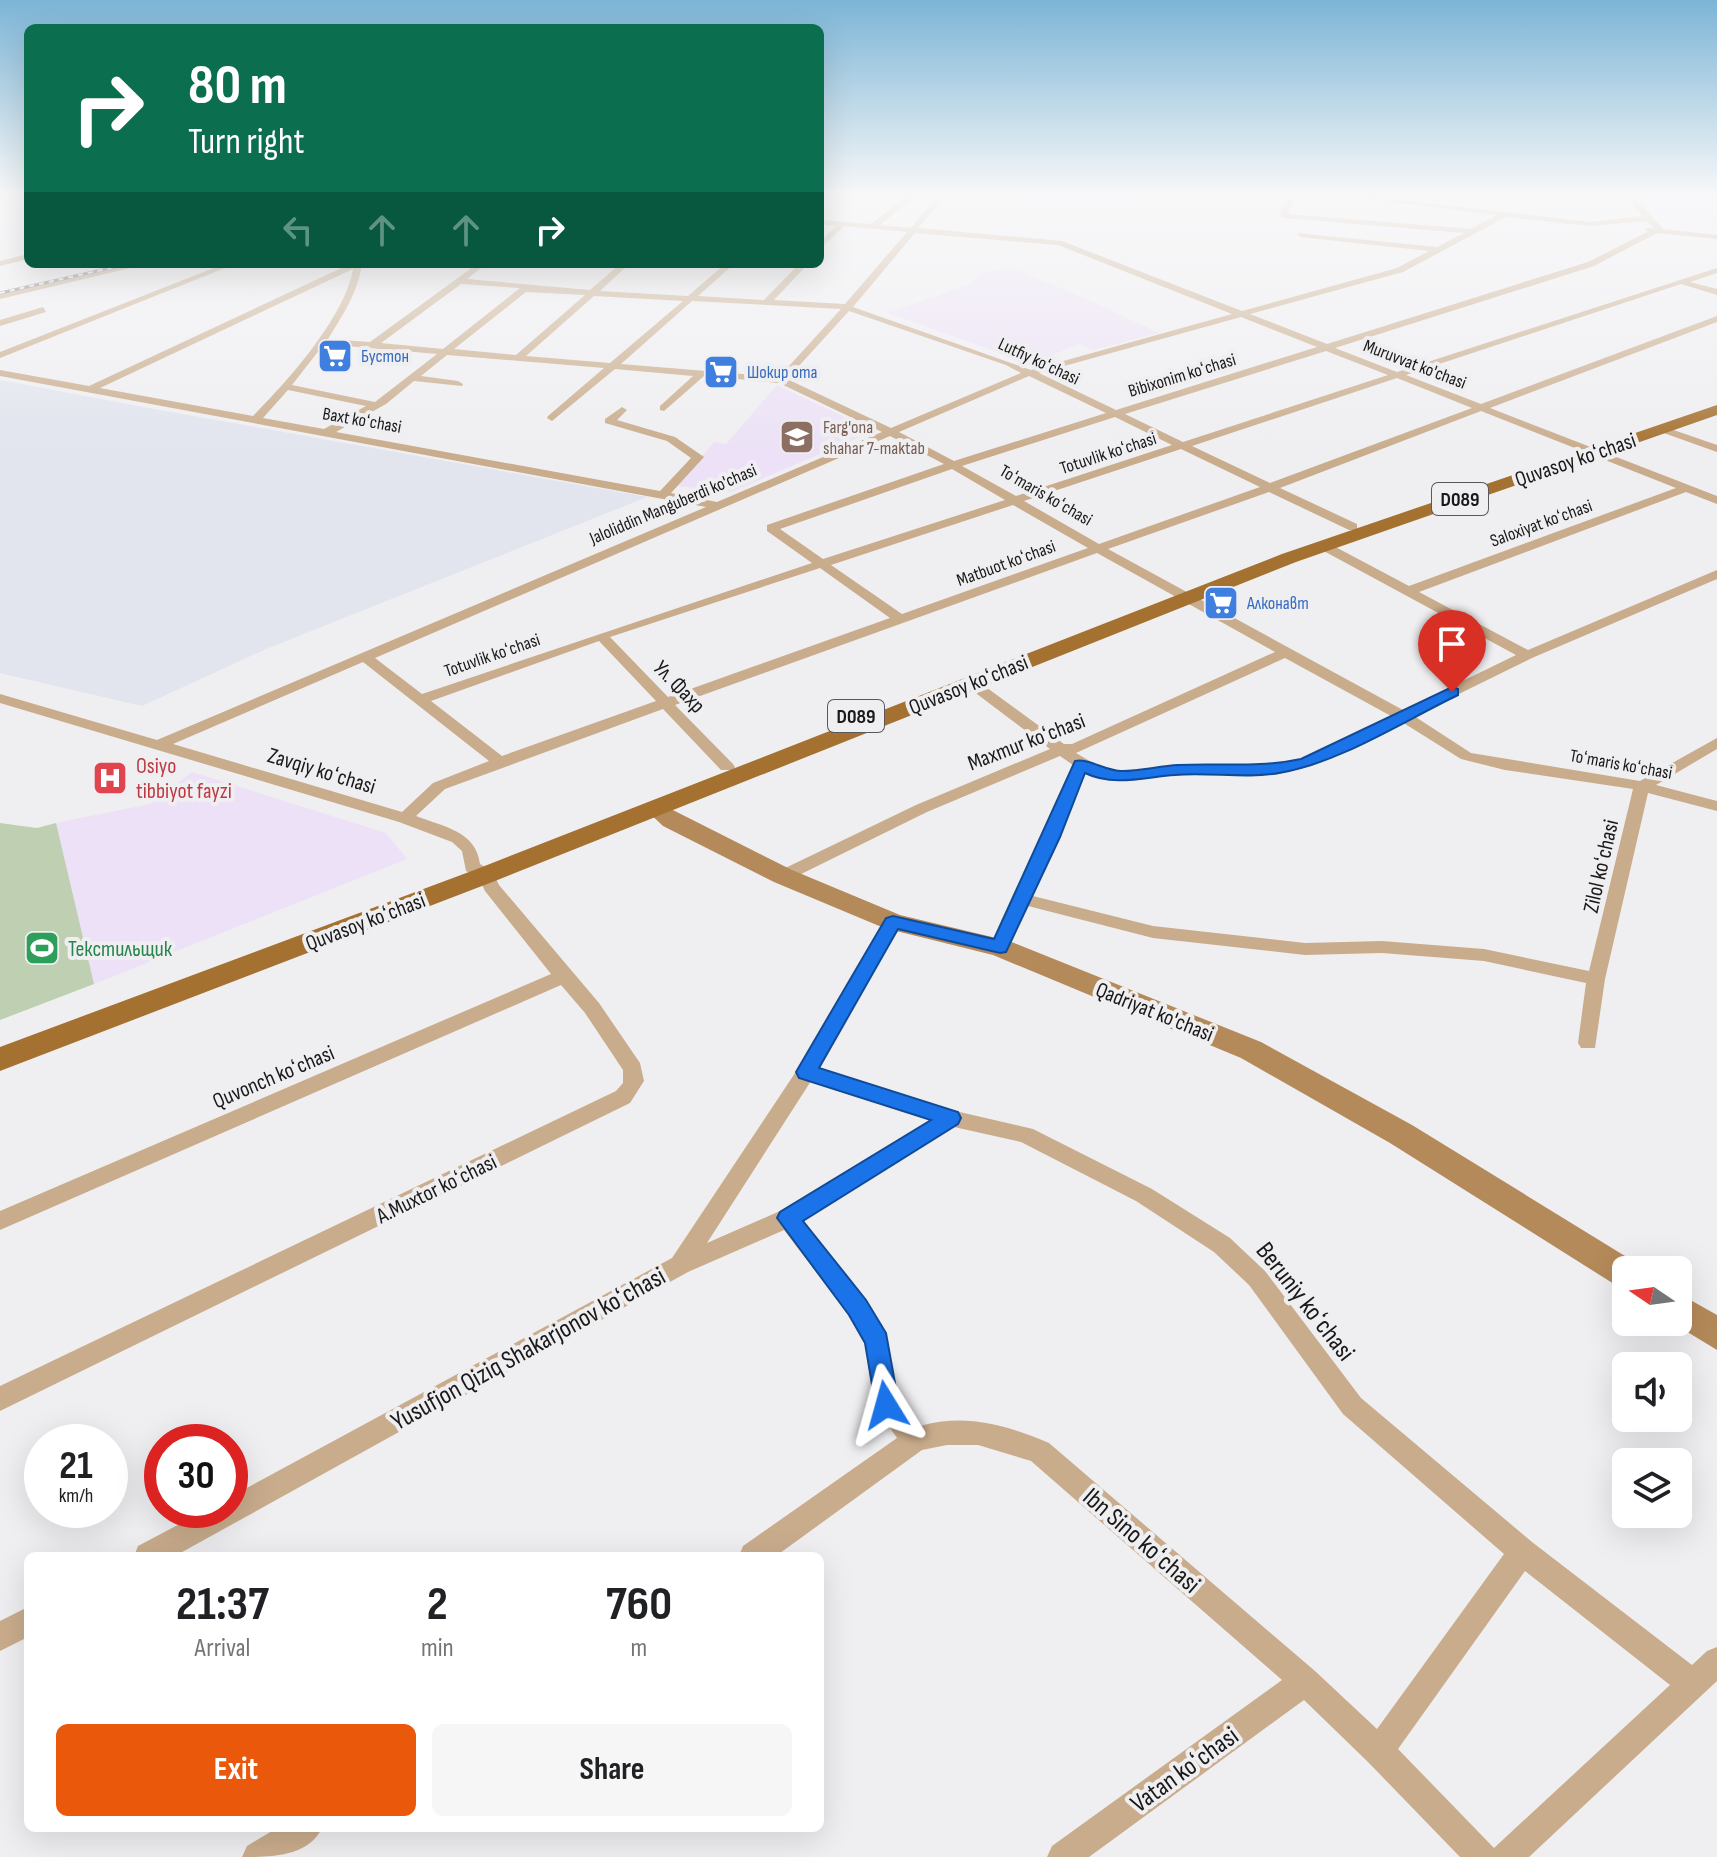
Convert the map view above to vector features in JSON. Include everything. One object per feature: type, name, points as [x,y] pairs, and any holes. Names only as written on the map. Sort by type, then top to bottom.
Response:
[{"type":"main road","name":"Quvasoy koʻchasi","points":[[0,1044],[657,809],[1180,595],[1320,547],[1717,401]]},
{"type":"main road","name":"Quvasoy koʻchasi","points":[[0,1059],[479,871],[727,767],[1353,527],[1717,410]]},
{"type":"street","points":[[0,286],[29,280]]},
{"type":"street","points":[[0,296],[73,280]]},
{"type":"street","points":[[0,355],[191,280]]},
{"type":"street","points":[[89,390],[325,280]]},
{"type":"street","points":[[256,419],[287,387],[320,341],[347,301],[356,280]]},
{"type":"street","points":[[518,358],[608,280]]},
{"type":"street","points":[[552,418],[712,280]]},
{"type":"street","points":[[768,301],[789,280]]},
{"type":"street","points":[[781,380],[814,347],[869,280]]},
{"type":"street","name":"Muruvvat ko'chasi","points":[[1152,280],[1717,500]]},
{"type":"street","name":"Jaloliddin Manguberdi ko'chasi","points":[[158,745],[1029,373],[1365,280]]},
{"type":"street","name":"Bibixonim koʻchasi","points":[[822,564],[771,528],[953,465],[1541,280]]},
{"type":"street","name":"Totuvlik koʻchasi","points":[[419,700],[601,636],[1689,280]]},
{"type":"street","points":[[370,347],[459,281]]},
{"type":"street","name":"Lutfiy koʻchasi","points":[[459,281],[524,286],[524,289],[845,307],[983,353],[1353,527]]},
{"type":"street","points":[[1682,282],[1717,292]]},
{"type":"street","points":[[327,432],[375,405],[524,289]]},
{"type":"street","points":[[0,323],[43,310]]},
{"type":"street","name":"Matbuot koʻchasi","points":[[405,818],[439,786],[500,762],[1271,487],[1717,319]]},
{"type":"street","name":"Toʻmaris koʻchasi","points":[[320,341],[781,380],[953,465],[1180,595],[1403,716],[1466,756],[1642,786],[1717,806]]},
{"type":"street","points":[[664,408],[703,372]]},
{"type":"street","name":"Baxt koʻchasi","points":[[0,373],[716,505]]},
{"type":"street","points":[[412,378],[458,384]]},
{"type":"street","points":[[287,387],[375,405]]},
{"type":"street","points":[[622,410],[609,421],[671,439],[698,457],[664,494]]},
{"type":"street","points":[[1662,429],[1717,449]]},
{"type":"street","name":"Saloxiyat koʻchasi","points":[[1408,591],[1686,488]]},
{"type":"street","points":[[1320,547],[1527,655]]},
{"type":"street","points":[[822,564],[901,620]]},
{"type":"street","points":[[974,680],[1081,764],[1102,774],[1123,776],[1177,770],[1275,770],[1306,763],[1527,655],[1717,574]]},
{"type":"street","name":"Ул. Фахр","points":[[601,636],[727,767]]},
{"type":"street","name":"Maxmur koʻchasi","points":[[783,876],[881,826],[995,775],[1063,749],[1074,749],[1287,652]]},
{"type":"street","points":[[364,656],[500,762]]},
{"type":"street","name":"Zavqiy koʻchasi","points":[[0,698],[405,818],[458,838],[470,850],[479,871]]},
{"type":"street","points":[[1642,786],[1717,743]]},
{"type":"street","points":[[1000,947],[1081,764]]},
{"type":"street","name":"Zilol koʻchasi","points":[[1588,1043],[1596,979],[1642,786]]},
{"type":"street","name":"Qadriyat ko'chasi","points":[[657,809],[671,821],[783,876],[893,922],[1000,947],[1251,1050],[1414,1142],[1612,1265]]},
{"type":"street","name":"A.Muxtor koʻchasi","points":[[0,1399],[623,1097],[634,1082],[633,1068],[592,1008],[479,871]]},
{"type":"street","points":[[1022,899],[1153,932],[1305,949],[1382,947],[1484,955],[1596,979]]},
{"type":"street","name":"Yusufjon Qiziq Shakarjonov koʻchasi","points":[[155,1552],[680,1265],[806,1072],[893,922]]},
{"type":"street","name":"Quvonch koʻchasi","points":[[0,1221],[565,976]]},
{"type":"street","name":"Beruniy koʻchasi","points":[[806,1072],[951,1118],[1016,1132],[1084,1162],[1157,1203],[1241,1260],[1352,1406],[1522,1552],[1693,1684]]},
{"type":"street","points":[[680,1265],[788,1218],[951,1118]]},
{"type":"street","points":[[788,1218],[857,1308],[877,1340],[886,1405],[915,1440]]},
{"type":"street","points":[[1692,1316],[1715,1328]]},
{"type":"street","name":"Ibn Sino koʻchasi","points":[[759,1552],[915,1440],[942,1430],[994,1435],[1040,1452],[1305,1681],[1379,1751],[1482,1857]]},
{"type":"street","points":[[1379,1751],[1522,1552]]},
{"type":"street","points":[[0,1637],[24,1623]]},
{"type":"street","points":[[1506,1857],[1717,1661]]},
{"type":"street","name":"Vatan koʻchasi","points":[[1063,1857],[1305,1681]]},
{"type":"street","points":[[258,1857],[299,1832]]},
{"type":"shaded area","points":[[974,280],[1041,280],[1159,333],[1093,350],[1079,344],[1031,364],[888,313],[970,284]]},
{"type":"shaded area","points":[[0,380],[647,497],[266,649],[142,706],[0,673]]},
{"type":"shaded area","name":"Farg'ona shahar 7-maktab","points":[[777,385],[874,431],[731,492],[676,486],[714,442],[726,444]]},
{"type":"shaded area","points":[[192,772],[386,833],[407,859],[94,984],[56,823],[150,804]]},
{"type":"green space","name":"Текстильщик","points":[[0,823],[37,828],[56,823],[94,984],[0,1020]]},
{"type":"railway","points":[[0,293],[59,280]]},
{"type":"place","name":"Бустон","points":[[335,356]]},
{"type":"place","name":"Шокир ота","points":[[721,372]]},
{"type":"place","name":"Farg'ona shahar 7-maktab","points":[[797,437]]},
{"type":"place","name":"Алконавт","points":[[1221,603]]},
{"type":"place","name":"Osiyo tibbiyot fayzi","points":[[110,778]]},
{"type":"place","name":"Текстильщик","points":[[42,948]]},
{"type":"route","points":[[886,1405],[877,1340],[857,1308],[788,1218],[951,1118],[806,1072],[893,922],[1000,947],[1081,764],[1102,774],[1123,776],[1177,770],[1275,770],[1306,763],[1452,692]]}]
